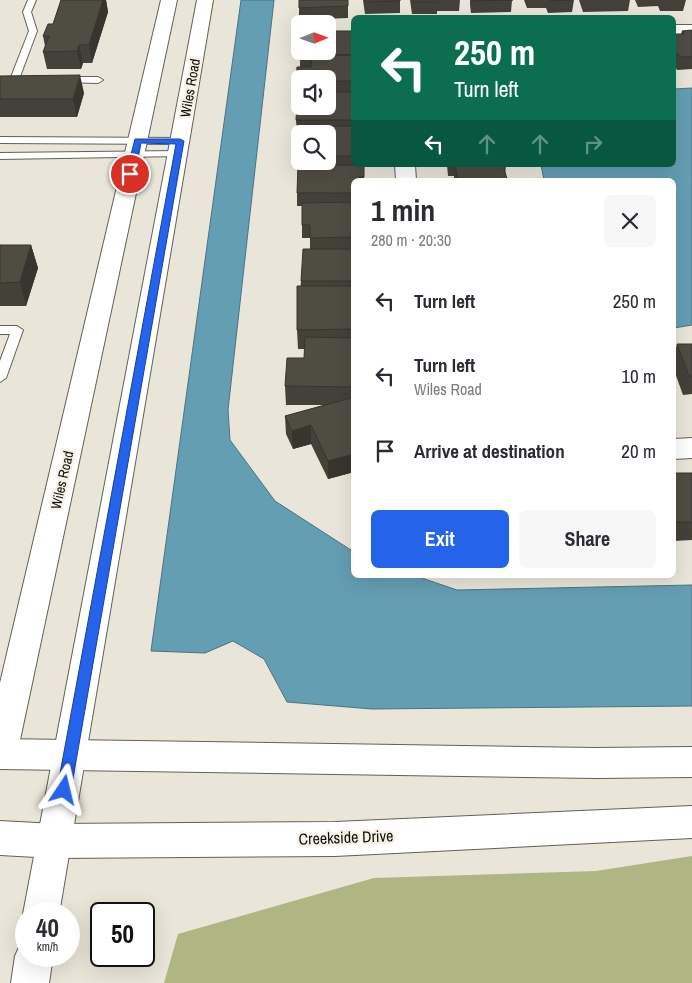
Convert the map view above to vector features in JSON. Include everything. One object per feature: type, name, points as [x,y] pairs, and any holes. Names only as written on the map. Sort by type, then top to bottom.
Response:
[{"type":"main road","name":"Wiles Road","points":[[0,754],[169,0]]},
{"type":"main road","name":"Wiles Road","points":[[44,902],[205,0]]},
{"type":"main road","points":[[676,30],[692,30]]},
{"type":"main road","points":[[676,449],[692,448]]},
{"type":"main road","points":[[0,754],[318,757],[596,763],[692,762]]},
{"type":"main road","name":"Creekside Drive","points":[[0,838],[54,841],[336,839],[692,822]]},
{"type":"main road","points":[[30,983],[32,967]]},
{"type":"lane","points":[[0,80],[20,80],[33,31],[27,12],[32,0]]},
{"type":"lane","points":[[52,80],[98,80]]},
{"type":"lane","points":[[0,140],[136,148],[179,148]]},
{"type":"lane","points":[[0,156],[136,148],[179,148]]},
{"type":"lane","points":[[0,330],[17,330],[0,378]]},
{"type":"green space","points":[[692,856],[692,983],[164,983],[178,934],[374,878],[596,871]]},
{"type":"water","points":[[241,0],[274,0],[228,410],[230,440],[275,501],[351,550],[351,578],[422,578],[457,590],[692,585],[692,706],[372,709],[287,702],[264,659],[233,641],[205,653],[151,651]]},
{"type":"water","points":[[692,88],[692,325],[676,328],[676,178],[544,178],[541,167],[676,167],[676,89]]},
{"type":"building","points":[[61,0],[103,0],[89,45],[79,45],[77,51],[43,52],[49,36],[43,36],[48,24],[53,24]]},
{"type":"building","points":[[299,0],[348,0],[348,6],[299,8]]},
{"type":"building","points":[[365,0],[400,0],[400,1],[365,2]]},
{"type":"building","points":[[413,0],[438,0],[438,2],[413,2]]},
{"type":"building","points":[[472,0],[513,0],[473,1]]},
{"type":"building","points":[[692,30],[692,57],[680,57],[676,54],[676,34],[684,34],[682,31]]},
{"type":"building","points":[[336,31],[351,31],[351,55],[336,55]]},
{"type":"building","points":[[336,55],[351,55],[351,81],[336,81],[336,70],[297,70],[297,67],[311,67],[312,60],[336,60]]},
{"type":"building","points":[[80,75],[73,99],[0,99],[0,76]]},
{"type":"building","points":[[336,92],[351,92],[351,120],[296,120],[296,115],[336,115]]},
{"type":"building","points":[[336,126],[351,126],[351,156],[336,156]]},
{"type":"building","points":[[336,165],[364,167],[364,177],[351,178],[351,193],[297,193],[298,170],[336,170]]},
{"type":"building","points":[[455,167],[504,167],[507,178],[458,178]]},
{"type":"building","points":[[351,202],[351,237],[310,238],[310,225],[302,225],[302,203]]},
{"type":"building","points":[[0,245],[31,245],[20,282],[0,283]]},
{"type":"building","points":[[303,249],[351,249],[351,281],[301,281]]},
{"type":"building","points":[[297,286],[351,286],[351,329],[297,330]]},
{"type":"building","points":[[305,337],[351,338],[351,387],[285,386],[287,358],[304,358]]},
{"type":"building","points":[[677,344],[692,344],[692,376],[689,376]]},
{"type":"building","points":[[351,398],[351,455],[328,461],[311,425],[292,431],[285,416]]},
{"type":"building","points":[[676,473],[692,473],[692,522],[676,522]]},
{"type":"route","points":[[64,790],[180,141],[138,140],[130,174]]}]
